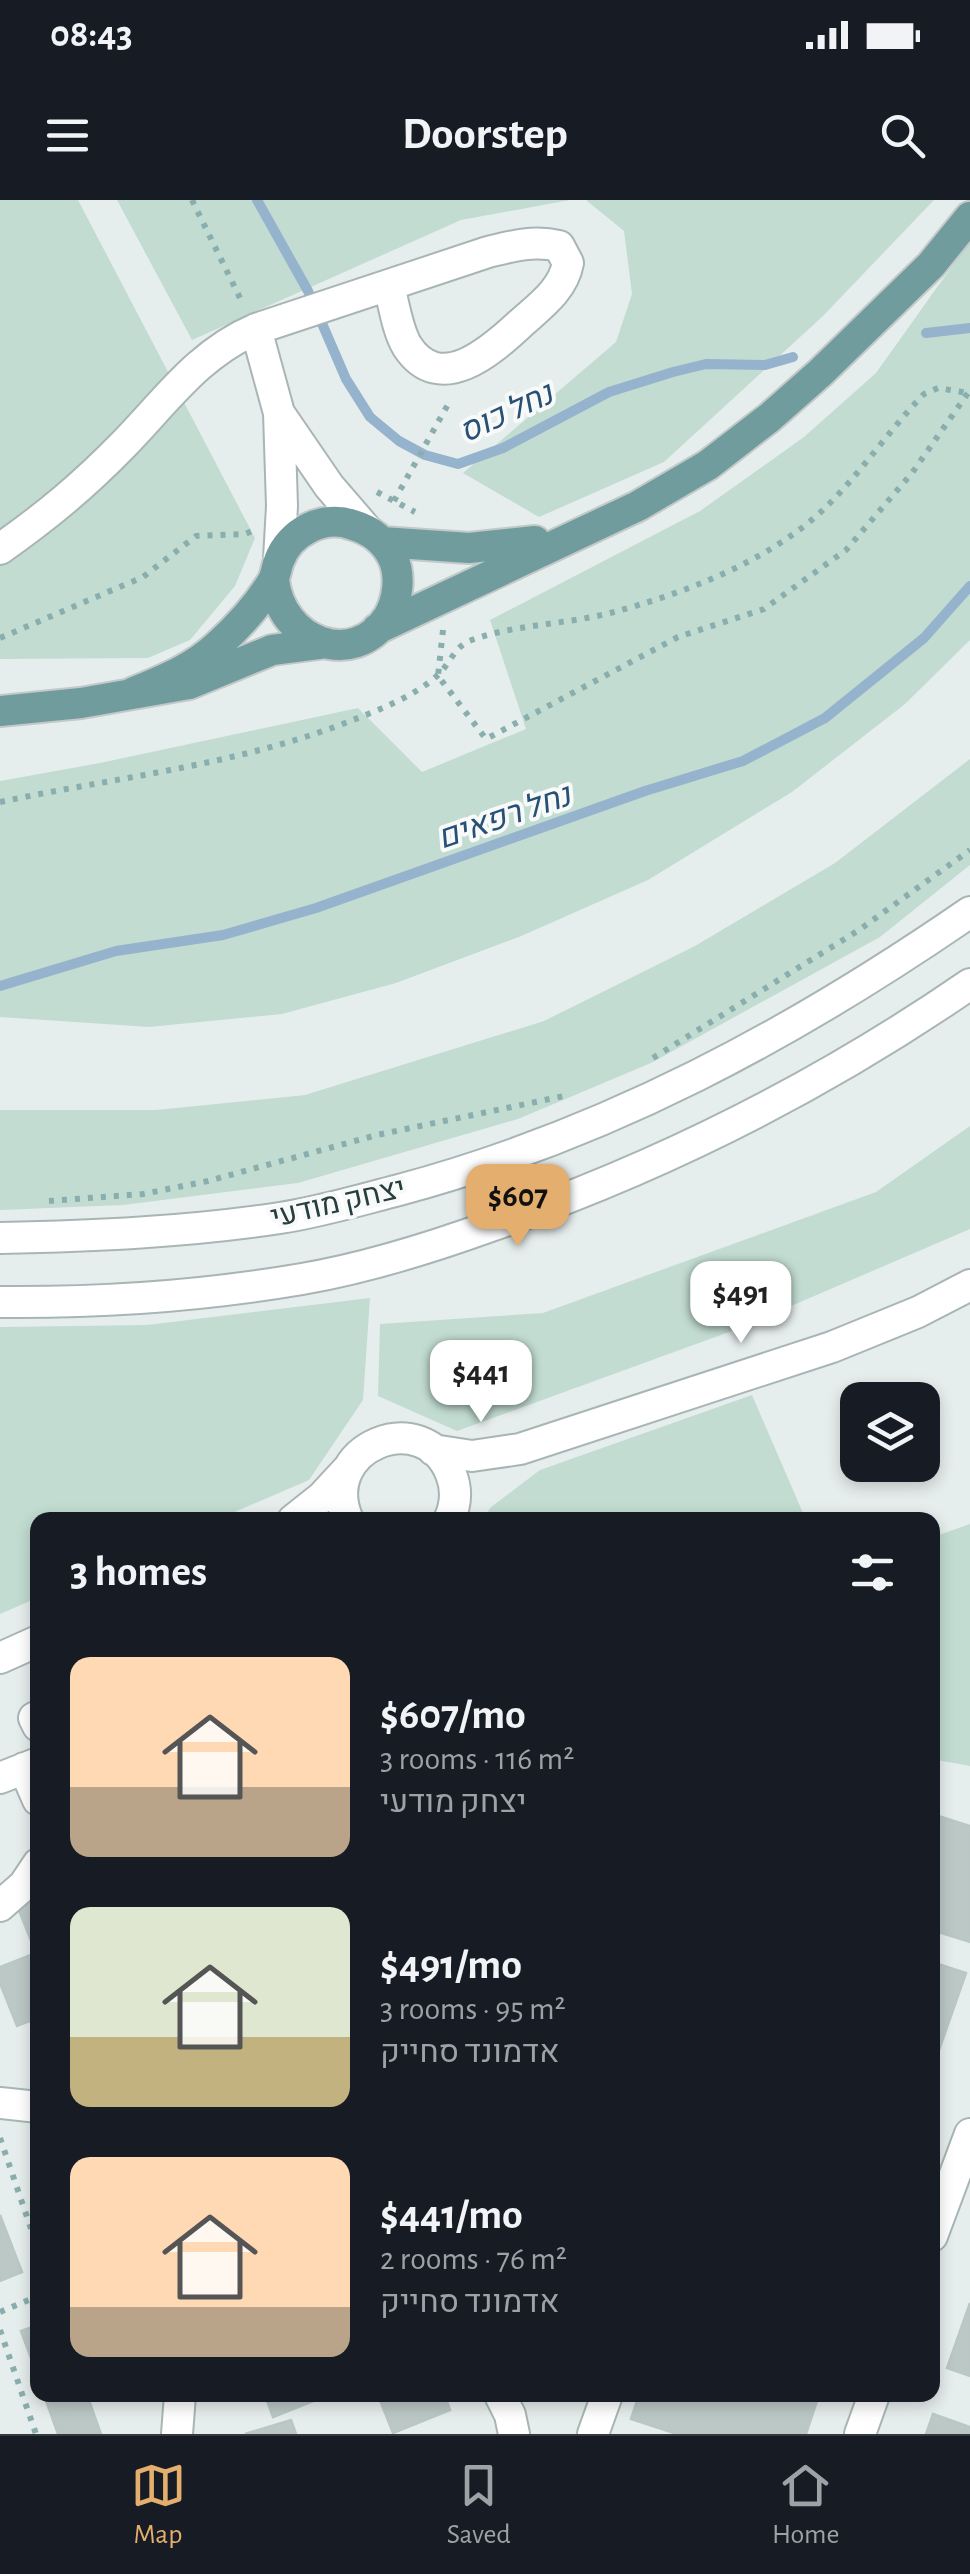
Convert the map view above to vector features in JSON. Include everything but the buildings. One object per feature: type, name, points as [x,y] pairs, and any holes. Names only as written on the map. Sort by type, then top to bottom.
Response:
[{"type":"main road","points":[[0,711],[81,703],[189,684],[272,650],[362,639],[446,594],[638,506],[694,473],[769,418],[931,265],[970,217]]},
{"type":"main road","points":[[132,694],[185,671],[218,646],[277,570],[290,542],[306,529],[326,522],[346,522],[373,535],[469,548],[508,546],[572,534]]},
{"type":"main road","points":[[373,535],[393,559],[398,579],[388,616],[376,630]]},
{"type":"main road","points":[[277,570],[283,614],[294,628],[326,643]]},
{"type":"street","points":[[0,549],[62,505],[196,365],[228,341],[256,329],[338,302],[388,286],[521,244],[544,242],[559,246],[568,263],[558,288],[487,354],[472,363],[449,368],[431,365],[407,346],[388,286]]},
{"type":"street","points":[[256,329],[279,414],[282,506],[277,570]]},
{"type":"street","points":[[279,414],[328,486],[373,535]]},
{"type":"street","name":"יצחק מודעי","points":[[0,1238],[140,1232],[283,1218],[444,1178],[524,1152],[665,1093],[802,1022],[970,912]]},
{"type":"street","points":[[0,1302],[83,1302],[204,1293],[305,1278],[432,1247],[544,1208],[690,1146],[830,1073],[970,984]]},
{"type":"street","points":[[303,1512],[334,1486],[366,1449],[390,1439],[472,1456],[530,1446],[832,1347],[918,1312],[970,1285]]},
{"type":"street","points":[[453,1512],[487,1473],[530,1446]]},
{"type":"street","points":[[433,1450],[452,1478],[455,1495],[451,1512]]},
{"type":"street","points":[[346,1512],[342,1494],[348,1468]]},
{"type":"street","points":[[0,1658],[30,1644]]},
{"type":"street","points":[[0,1906],[30,1876]]},
{"type":"street","points":[[940,2215],[970,2134]]},
{"type":"street","points":[[177,2434],[179,2402]]},
{"type":"street","points":[[503,2402],[514,2434]]},
{"type":"street","points":[[593,2434],[604,2402]]},
{"type":"street","points":[[860,2434],[871,2402]]},
{"type":"path","points":[[192,200],[256,329]]},
{"type":"path","points":[[0,802],[97,781],[174,771],[284,743],[353,720],[407,696],[438,676],[464,642],[607,614],[681,591],[756,558],[824,510],[924,394],[938,388],[969,391],[912,474],[846,550],[764,608],[678,638],[486,738],[438,676],[446,594]]},
{"type":"path","points":[[394,501],[426,444]]},
{"type":"path","points":[[638,1068],[859,930],[970,850]]},
{"type":"path","points":[[34,1202],[143,1194],[208,1181],[376,1135],[571,1095]]},
{"type":"path","points":[[0,2138],[30,2226]]},
{"type":"path","points":[[0,2312],[30,2299]]},
{"type":"path","points":[[0,2330],[36,2434]]},
{"type":"green space","points":[[0,200],[78,200],[255,538],[235,586],[190,640],[148,658],[0,659]]},
{"type":"green space","points":[[117,200],[570,200],[461,220],[192,340]]},
{"type":"green space","points":[[586,200],[934,200],[823,316],[664,462],[539,517],[463,473],[616,342],[632,294],[624,231]]},
{"type":"green space","points":[[970,241],[970,640],[905,704],[792,792],[648,880],[519,937],[396,983],[282,1014],[149,1027],[0,1017],[0,781],[358,708],[422,772],[526,729],[490,620],[700,511],[804,437],[876,373]]},
{"type":"green space","points":[[970,759],[970,865],[880,937],[651,1063],[518,1119],[298,1183],[123,1205],[0,1210],[0,1110],[156,1110],[305,1095],[544,1021],[695,946],[835,863]]},
{"type":"green space","points":[[970,1126],[970,1229],[740,1328],[457,1431],[378,1396],[380,1324],[543,1313],[876,1192]]},
{"type":"green space","points":[[370,1298],[363,1400],[309,1480],[235,1512],[30,1512],[30,1601],[0,1614],[0,1327],[147,1325]]},
{"type":"green space","points":[[752,1395],[803,1512],[488,1512],[540,1470]]},
{"type":"green space","points":[[970,1524],[970,1766],[940,1760],[940,1535]]},
{"type":"waterway","name":"נחל כוס","points":[[257,200],[308,291],[346,379],[370,417],[399,441],[425,455],[458,464],[503,448],[609,392],[706,364],[765,365],[793,357]]},
{"type":"waterway","name":"נחל כוס","points":[[926,333],[970,328]]},
{"type":"waterway","name":"נחל רפאים","points":[[0,986],[116,951],[223,935],[316,908],[645,791],[743,761],[825,718],[924,638],[970,586]]}]
